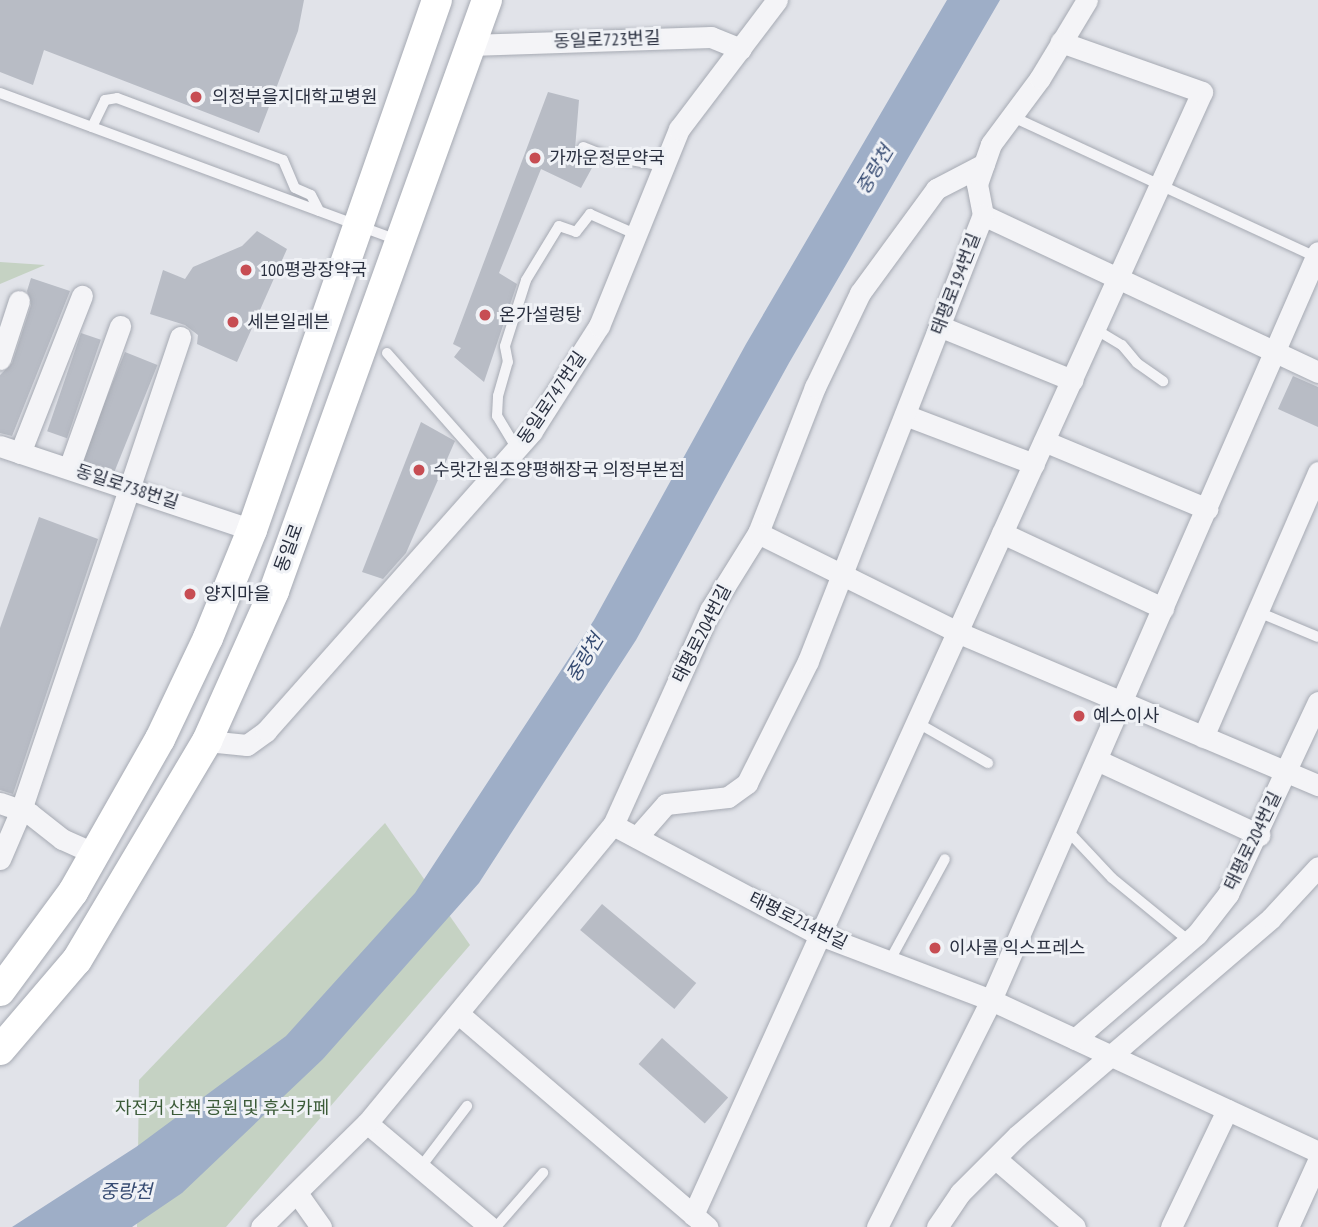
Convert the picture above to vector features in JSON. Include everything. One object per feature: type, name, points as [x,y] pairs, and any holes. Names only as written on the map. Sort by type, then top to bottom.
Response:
[{"type":"street","points":[[0,991],[73,892],[160,739],[253,530],[437,0]]},
{"type":"street","name":"동일로","points":[[0,1050],[77,960],[207,741],[274,591],[487,0]]},
{"type":"street","name":"동일로747번길","points":[[207,741],[247,745],[265,731],[517,451],[549,410],[599,326],[679,129],[778,0]]},
{"type":"street","points":[[983,215],[976,184],[991,144],[1013,117],[1087,0]]},
{"type":"street","name":"동일로723번길","points":[[470,45],[710,37],[741,49]]},
{"type":"street","points":[[460,1015],[692,1223],[1202,92],[1061,43]]},
{"type":"street","points":[[758,533],[815,387],[860,293],[936,189],[984,164]]},
{"type":"street","name":"태평로194번길","points":[[841,576],[983,215],[1318,372]]},
{"type":"street","points":[[877,1227],[991,1000],[1317,255]]},
{"type":"street","points":[[10,450],[82,296]]},
{"type":"street","points":[[0,359],[19,301]]},
{"type":"street","points":[[69,468],[120,326]]},
{"type":"street","points":[[939,326],[1072,380]]},
{"type":"street","points":[[0,859],[21,810],[180,337]]},
{"type":"street","points":[[905,415],[1034,464]]},
{"type":"street","points":[[1044,441],[1208,509]]},
{"type":"street","name":"동일로738번길","points":[[10,450],[253,530]]},
{"type":"street","points":[[1203,737],[1255,611],[1318,472]]},
{"type":"street","name":"태평로204번길","points":[[261,1227],[367,1123],[460,1015],[613,825],[710,610],[758,533],[957,632],[1095,693],[1123,700],[1318,785]]},
{"type":"street","points":[[1002,533],[1163,608]]},
{"type":"street","points":[[637,836],[666,804],[728,797],[747,783],[808,662],[841,576]]},
{"type":"street","name":"태평로204번길","points":[[1075,1039],[1189,941],[1228,894],[1259,835],[1318,702]]},
{"type":"street","points":[[1097,760],[1259,835]]},
{"type":"street","points":[[0,803],[21,810],[62,839],[96,853]]},
{"type":"street","name":"태평로214번길","points":[[613,825],[820,935],[991,1000],[1318,1152]]},
{"type":"street","points":[[937,1227],[960,1194],[1074,1083],[1271,918],[1318,867]]},
{"type":"street","points":[[1171,1227],[1227,1110]]},
{"type":"street","points":[[367,1123],[490,1227]]},
{"type":"street","points":[[996,1159],[1075,1227]]},
{"type":"street","points":[[1288,1227],[1318,1161]]},
{"type":"street","points":[[297,1193],[321,1227]]},
{"type":"lane","points":[[0,93],[400,241]]},
{"type":"lane","points":[[92,127],[105,100],[117,98],[283,160],[295,188],[311,195],[319,211]]},
{"type":"lane","points":[[1013,117],[1317,255]]},
{"type":"lane","points":[[583,147],[604,155],[664,166]]},
{"type":"lane","points":[[517,451],[497,415],[508,362],[505,346],[526,280],[559,226],[576,232],[590,215],[635,234]]},
{"type":"lane","points":[[1095,329],[1163,381]]},
{"type":"lane","points":[[387,353],[495,475]]},
{"type":"lane","points":[[1255,611],[1318,637]]},
{"type":"lane","points":[[916,722],[988,763]]},
{"type":"lane","points":[[1066,829],[1112,878],[1189,941]]},
{"type":"lane","points":[[889,962],[945,859]]},
{"type":"lane","points":[[420,1168],[467,1106]]},
{"type":"lane","points":[[496,1227],[543,1173]]},
{"type":"green space","points":[[0,262],[45,265],[0,284]]},
{"type":"green space","name":"자전거 산책 공원 및 휴식카페","points":[[385,823],[470,945],[226,1227],[137,1227],[139,1080]]},
{"type":"water","name":"중랑천","points":[[947,0],[1000,0],[789,363],[636,640],[479,883],[323,1059],[182,1193],[132,1227],[12,1227],[136,1147],[286,1036],[415,893],[594,620],[746,344]]},
{"type":"building","points":[[0,0],[304,0],[298,31],[259,133],[44,50],[33,85],[0,72]]},
{"type":"building","points":[[548,92],[579,100],[575,149],[593,166],[581,188],[541,169],[499,273],[517,284],[484,382],[454,357],[461,348],[453,344]]},
{"type":"building","points":[[257,231],[287,249],[237,362],[197,344],[198,335],[185,325],[150,314],[163,270],[185,279],[193,267],[242,246]]},
{"type":"building","points":[[31,278],[70,291],[12,436],[0,433],[0,375],[12,363],[31,305],[27,291]]},
{"type":"building","points":[[81,333],[101,340],[67,438],[47,431]]},
{"type":"building","points":[[125,352],[157,365],[114,473],[82,460]]},
{"type":"building","points":[[1293,376],[1318,387],[1318,427],[1278,409]]},
{"type":"building","points":[[421,422],[455,441],[406,553],[383,579],[362,572]]},
{"type":"building","points":[[39,517],[98,539],[13,794],[0,790],[0,628]]},
{"type":"building","points":[[602,904],[696,983],[674,1009],[580,930]]},
{"type":"building","points":[[662,1038],[728,1098],[705,1124],[639,1064]]},
{"type":"place","name":"의정부을지대학교병원","points":[[196,97]]},
{"type":"place","name":"가까운정문약국","points":[[535,158]]},
{"type":"place","name":"100평광장약국","points":[[246,270]]},
{"type":"place","name":"온가설렁탕","points":[[485,315]]},
{"type":"place","name":"세븐일레븐","points":[[233,322]]},
{"type":"place","name":"수랏간원조양평해장국 의정부본점","points":[[419,470]]},
{"type":"place","name":"양지마을","points":[[190,594]]},
{"type":"place","name":"예스이사","points":[[1079,716]]},
{"type":"place","name":"이사콜 익스프레스","points":[[935,948]]}]
